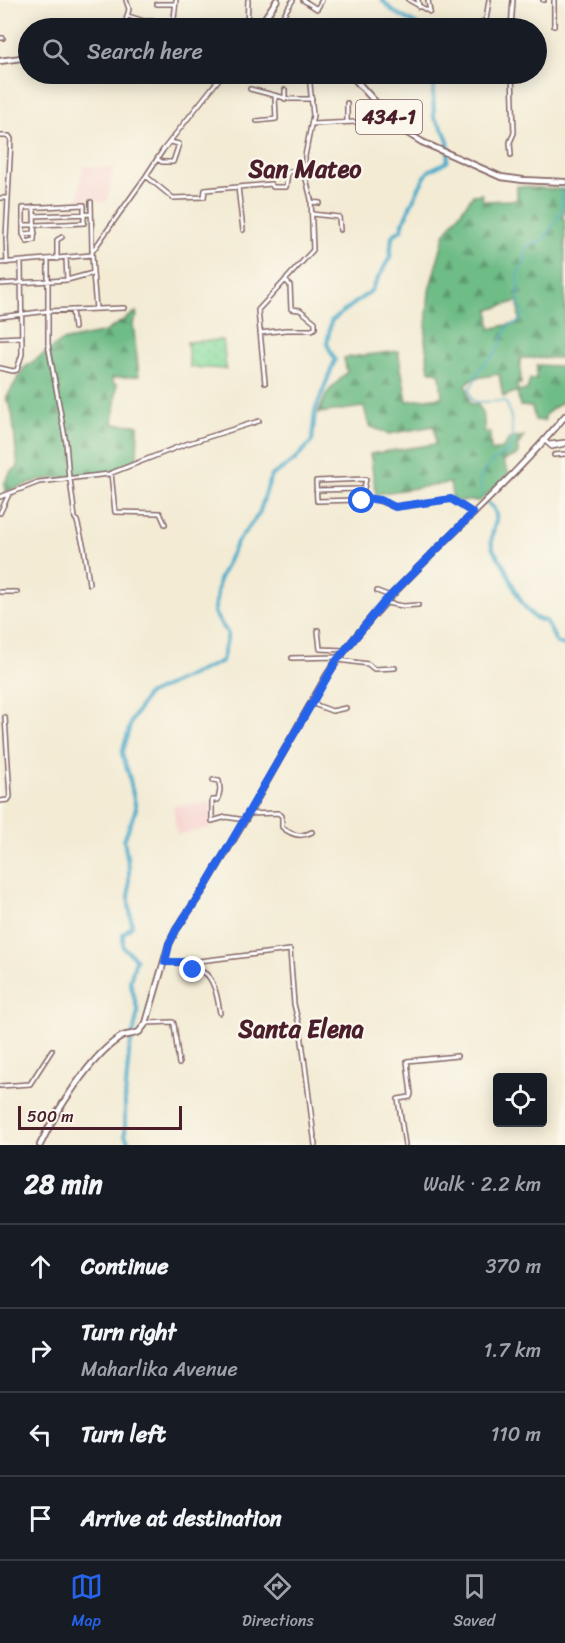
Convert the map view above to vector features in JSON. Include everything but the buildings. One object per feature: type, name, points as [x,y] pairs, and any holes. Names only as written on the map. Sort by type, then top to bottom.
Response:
[{"type":"main road","points":[[265,18],[277,0]]},
{"type":"main road","points":[[0,61],[18,58]]},
{"type":"main road","name":"434-1","points":[[359,84],[398,127],[414,138],[493,174],[509,178],[565,182]]},
{"type":"main road","points":[[40,1145],[65,1102],[103,1052],[124,1035],[133,1034],[146,1023],[169,944],[176,930],[245,820],[338,658],[384,602],[547,442],[565,416]]},
{"type":"street","points":[[126,0],[129,9],[127,16],[134,18]]},
{"type":"street","points":[[247,18],[248,0]]},
{"type":"street","points":[[281,18],[293,0]]},
{"type":"street","points":[[303,0],[317,9],[322,0]]},
{"type":"street","points":[[409,0],[430,12],[428,0]]},
{"type":"street","points":[[418,0],[419,7]]},
{"type":"street","points":[[486,18],[489,0]]},
{"type":"street","points":[[512,18],[513,0]]},
{"type":"street","points":[[554,0],[554,26]]},
{"type":"street","points":[[157,4],[176,2],[173,18]]},
{"type":"street","points":[[0,263],[92,254],[157,159],[215,84]]},
{"type":"street","points":[[265,383],[258,310],[313,250],[311,202],[305,170],[305,156],[311,124],[310,84]]},
{"type":"street","points":[[511,155],[510,142],[514,133],[512,84]]},
{"type":"street","points":[[250,89],[285,99],[312,99]]},
{"type":"street","points":[[285,90],[285,99]]},
{"type":"street","points":[[257,121],[276,120],[275,96]]},
{"type":"street","points":[[346,103],[346,122]]},
{"type":"street","points":[[311,124],[355,122]]},
{"type":"street","points":[[0,136],[9,136],[11,139],[7,263]]},
{"type":"street","points":[[157,159],[162,162],[173,162],[179,144],[170,142]]},
{"type":"street","points":[[146,177],[173,198],[204,198],[205,190],[271,184],[273,187],[286,187],[288,171],[305,170]]},
{"type":"street","points":[[238,187],[243,230]]},
{"type":"street","points":[[0,198],[8,198]]},
{"type":"street","points":[[91,202],[96,309]]},
{"type":"street","points":[[311,202],[320,203]]},
{"type":"street","points":[[23,225],[34,225],[84,223],[84,205],[34,207],[23,208],[23,225],[23,234],[27,242],[34,240],[35,233],[34,225],[34,207]]},
{"type":"street","points":[[34,216],[92,214]]},
{"type":"street","points":[[312,214],[339,217],[340,230]]},
{"type":"street","points":[[23,234],[35,233]]},
{"type":"street","points":[[57,259],[57,240],[62,237]]},
{"type":"street","points":[[66,258],[67,280]]},
{"type":"street","points":[[48,260],[48,344],[69,462],[75,518],[84,548],[89,584]]},
{"type":"street","points":[[0,368],[17,370],[22,354],[21,262]]},
{"type":"street","points":[[0,284],[67,280],[93,273]]},
{"type":"street","points":[[260,333],[315,328],[315,322],[300,310],[291,309],[290,285],[285,280]]},
{"type":"street","points":[[0,317],[48,311],[124,308]]},
{"type":"street","points":[[72,310],[74,328]]},
{"type":"street","points":[[0,338],[22,338]]},
{"type":"street","points":[[0,497],[39,482],[111,473],[259,421]]},
{"type":"street","points":[[547,442],[565,443]]},
{"type":"street","points":[[554,455],[565,454]]},
{"type":"street","points":[[111,473],[115,512],[160,513],[165,524]]},
{"type":"street","points":[[362,498],[366,478],[316,481],[317,501],[362,498],[381,500],[395,507],[451,499],[473,513]]},
{"type":"street","points":[[316,490],[362,489]]},
{"type":"street","points":[[0,513],[9,494]]},
{"type":"street","points":[[377,591],[390,596]]},
{"type":"street","points":[[0,592],[17,592]]},
{"type":"street","points":[[384,602],[403,606],[418,605]]},
{"type":"street","points":[[318,630],[320,649],[344,650]]},
{"type":"street","points":[[292,658],[338,658],[368,664],[374,669],[395,668]]},
{"type":"street","points":[[311,703],[332,711],[346,708]]},
{"type":"street","points":[[0,801],[8,800],[10,797],[5,717]]},
{"type":"street","points":[[213,780],[219,781],[220,790],[218,800],[212,800],[212,821],[226,817],[245,820]]},
{"type":"street","points":[[248,814],[278,813],[282,816],[282,827],[291,834],[304,835],[312,832]]},
{"type":"street","points":[[165,962],[190,962],[290,950],[294,1004],[301,1033],[315,1145]]},
{"type":"street","points":[[190,962],[193,970],[203,972],[209,978],[217,995],[220,1013]]},
{"type":"street","points":[[146,1023],[173,1022],[179,1064]]},
{"type":"street","points":[[0,1086],[30,1084],[52,1050]]},
{"type":"street","points":[[405,1145],[398,1099],[411,1094],[407,1061],[457,1056]]},
{"type":"shaded area","points":[[83,166],[112,168],[107,202],[78,200]]},
{"type":"shaded area","points":[[212,802],[211,828],[177,835],[173,806]]},
{"type":"green space","points":[[517,186],[565,190],[565,213],[562,218],[565,219],[565,400],[546,414],[544,421],[535,420],[532,407],[520,406],[517,391],[503,397],[499,374],[471,379],[466,386],[470,404],[477,404],[483,412],[485,433],[490,432],[491,451],[502,449],[509,439],[524,436],[517,447],[519,454],[503,461],[509,474],[480,501],[453,501],[450,483],[376,494],[370,454],[436,444],[434,426],[389,434],[369,426],[364,407],[318,413],[327,393],[347,372],[344,358],[398,351],[407,401],[442,397],[440,374],[429,370],[425,340],[429,291],[445,233],[473,195],[482,194],[483,201],[517,200]],"holes":[[[518,301],[519,322],[490,329],[489,310]],[[520,358],[564,358],[562,366],[537,365],[536,379],[530,379],[527,390],[518,391],[517,384],[521,384]]]},
{"type":"green space","points":[[136,312],[137,316],[133,323],[139,376],[112,378],[113,383],[117,384],[113,424],[138,425],[137,459],[109,472],[40,480],[5,492],[4,484],[11,471],[18,468],[12,412],[6,398],[24,368],[62,341],[105,332]]},
{"type":"green space","points":[[223,340],[226,369],[190,367],[187,342]]},
{"type":"waterway","points":[[382,0],[394,12],[405,18]]},
{"type":"waterway","points":[[130,1145],[125,1135],[125,1098],[129,1052],[138,1012],[130,981],[136,959],[123,947],[123,934],[132,926],[129,903],[129,868],[124,840],[136,809],[122,754],[131,722],[147,695],[222,661],[228,634],[214,613],[219,580],[237,542],[259,514],[271,476],[295,460],[312,441],[315,411],[335,360],[327,344],[331,321],[371,291],[390,257],[392,236],[402,229],[409,208],[426,175],[429,171],[447,162],[449,149],[447,138],[434,118],[433,91],[435,84]]},
{"type":"waterway","points":[[482,496],[480,478],[487,467],[512,446],[511,423],[505,401],[476,402],[472,400],[469,389],[479,369],[496,353],[508,326],[520,321],[523,313],[519,305],[519,270],[525,262],[526,248],[544,239],[561,212],[562,188]]},
{"type":"waterway","points":[[488,503],[496,513],[491,540],[493,548],[519,597],[533,616],[546,621],[557,643],[565,645]]},
{"type":"district","name":"San Mateo","points":[[305,169]]},
{"type":"district","name":"Santa Elena","points":[[301,1029]]},
{"type":"route","points":[[193,970],[190,969],[190,962],[165,962],[169,944],[245,820],[327,675],[347,645],[384,602],[473,513],[453,499],[395,507],[381,500],[364,498],[362,501]]}]
